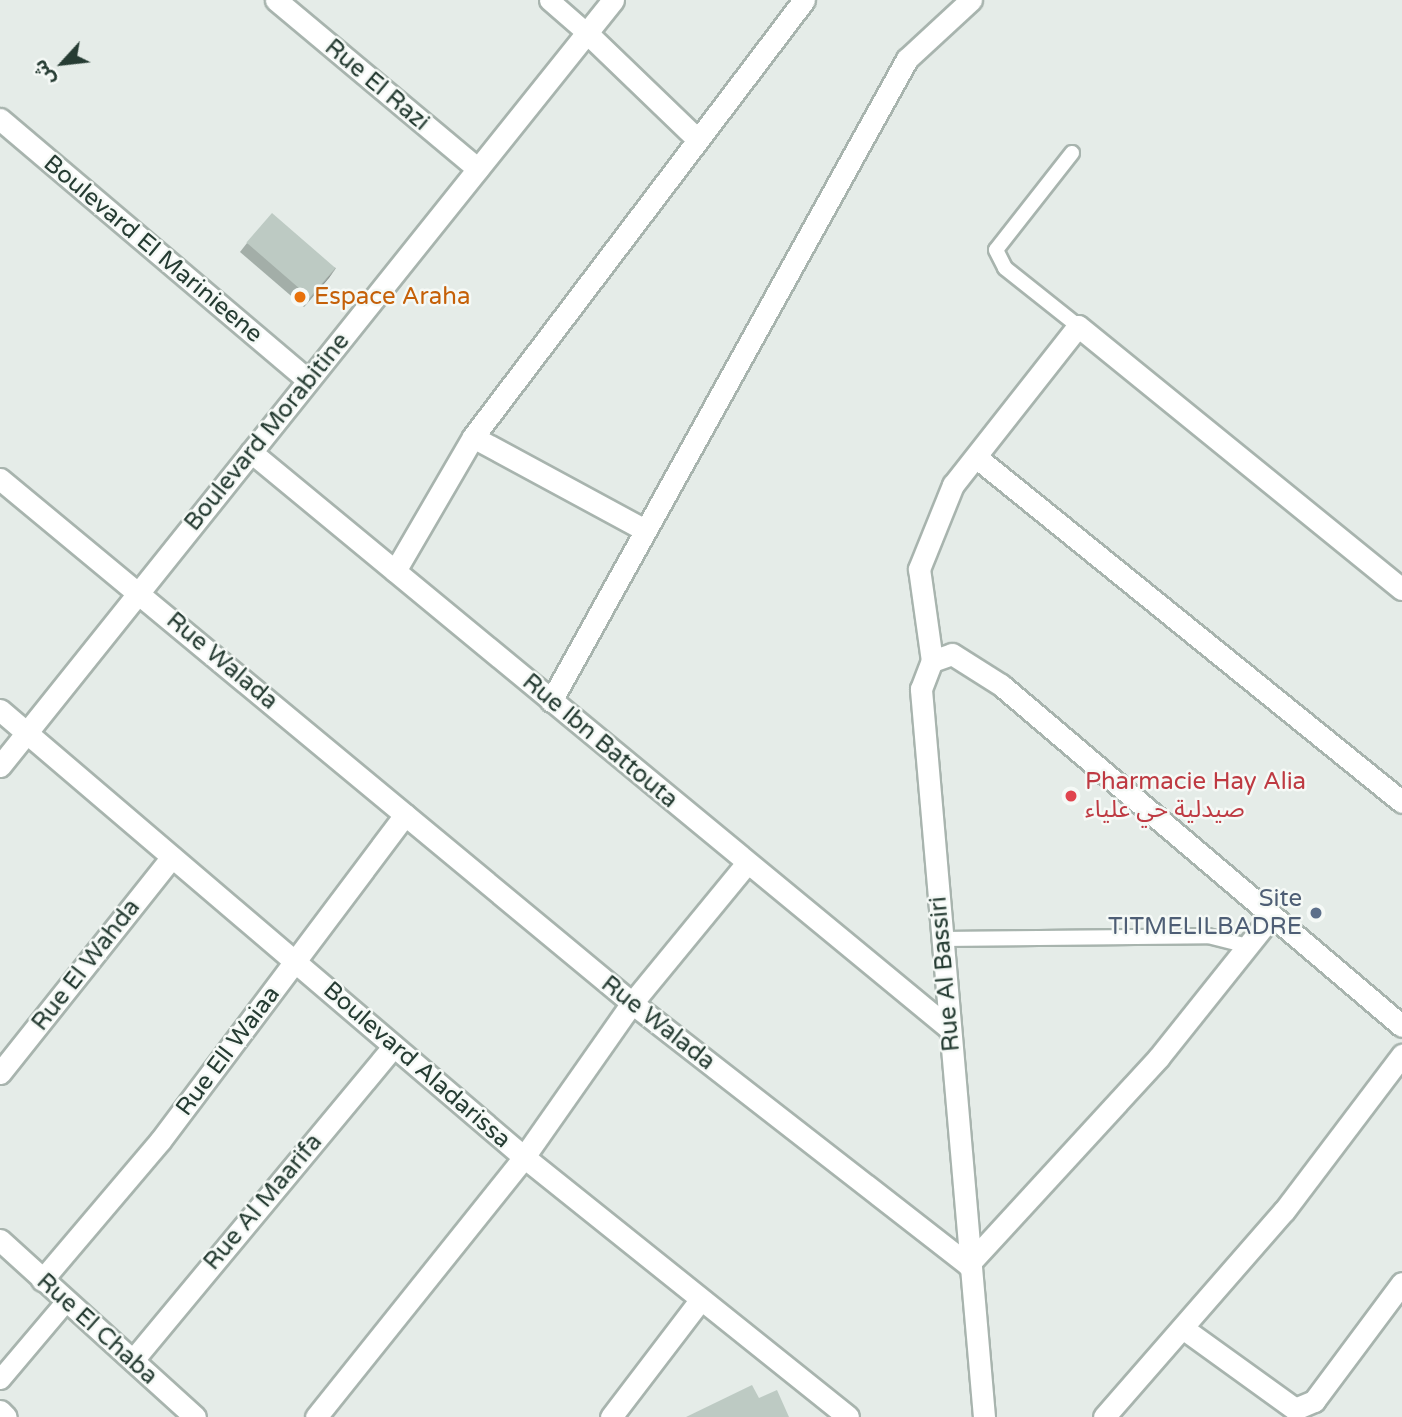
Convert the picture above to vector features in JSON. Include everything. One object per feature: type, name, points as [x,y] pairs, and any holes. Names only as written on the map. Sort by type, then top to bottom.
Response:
[{"type":"street","name":"Rue El Razi","points":[[276,0],[478,169]]},
{"type":"street","points":[[549,0],[696,138]]},
{"type":"street","name":"Boulevard Morabitine","points":[[0,766],[307,379],[613,0]]},
{"type":"street","points":[[395,571],[473,437],[696,138],[804,0]]},
{"type":"street","points":[[551,701],[907,59],[971,0]]},
{"type":"street","name":"Boulevard El Marinieene","points":[[0,119],[307,379]]},
{"type":"street","points":[[1402,589],[1077,326],[953,485],[919,569],[932,661],[952,654],[1001,685],[1270,918],[1402,1026]]},
{"type":"street","points":[[473,437],[645,530]]},
{"type":"street","name":"Rue Ibn Battouta","points":[[251,452],[950,1029]]},
{"type":"street","points":[[976,457],[1402,802]]},
{"type":"street","name":"Rue Walada","points":[[0,479],[632,1003],[968,1265]]},
{"type":"street","name":"Rue Al Bassiri","points":[[932,661],[921,689],[977,1371],[984,1417]]},
{"type":"street","name":"Boulevard Aladarissa","points":[[0,710],[524,1157],[848,1415]]},
{"type":"street","name":"Rue Ell Waiaa","points":[[42,1280],[297,962],[405,815]]},
{"type":"street","name":"Rue El Wahda","points":[[0,1073],[172,857]]},
{"type":"street","points":[[316,1417],[524,1157],[632,1003],[747,863]]},
{"type":"street","points":[[968,1265],[1159,1058],[1270,918]]},
{"type":"street","name":"Rue Al Maarifa","points":[[133,1360],[394,1046]]},
{"type":"street","points":[[1094,1417],[1109,1410],[1184,1329],[1284,1211],[1402,1055]]},
{"type":"street","name":"Rue El Chaba","points":[[0,1240],[65,1302],[195,1417]]},
{"type":"street","points":[[1184,1329],[1295,1409],[1314,1401],[1402,1283]]},
{"type":"street","points":[[611,1417],[701,1299]]},
{"type":"street","points":[[0,1379],[65,1302]]},
{"type":"street","name":"Rue Al Bassiri","points":[[969,1417],[977,1371]]},
{"type":"street","points":[[0,1411],[6,1417]]},
{"type":"lane","points":[[1072,153],[996,250],[1005,268],[1077,326]]},
{"type":"lane","points":[[942,939],[1208,936],[1248,946]]},
{"type":"building","points":[[272,213],[335,268],[310,298],[246,242]]},
{"type":"building","points":[[752,1385],[759,1398],[777,1390],[789,1417],[686,1417]]},
{"type":"place","name":"Espace Araha","points":[[300,297]]},
{"type":"place","name":"Pharmacie Hay Alia صيدلية حي علياء","points":[[1071,796]]},
{"type":"place","name":"Site TITMELILBADRE","points":[[1316,913]]}]
